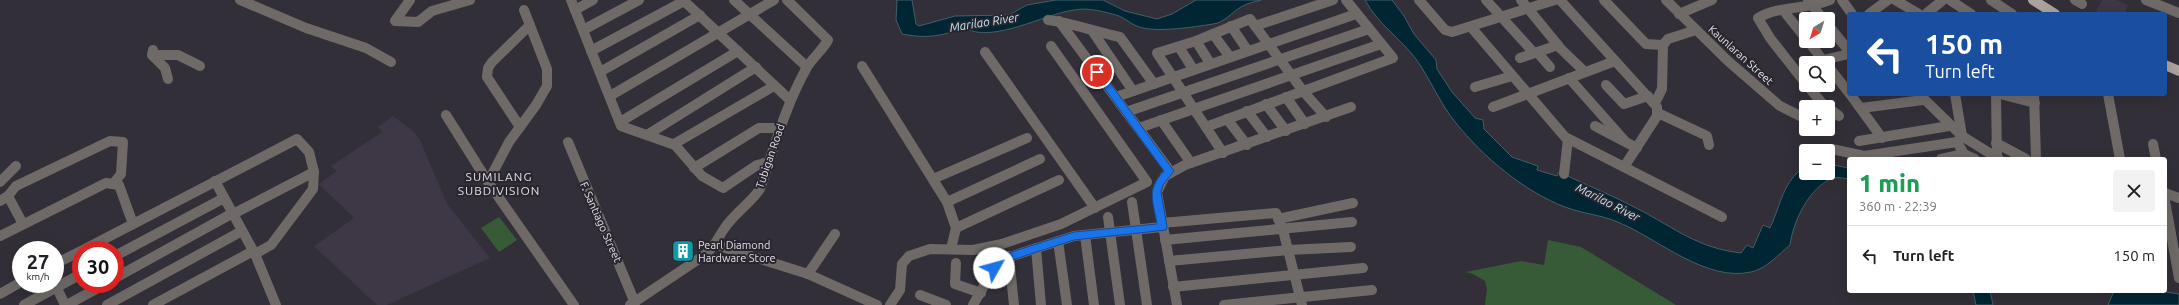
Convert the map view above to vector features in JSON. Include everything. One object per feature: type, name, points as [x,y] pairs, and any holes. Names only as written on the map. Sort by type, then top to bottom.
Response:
[{"type":"main road","points":[[2033,0],[2052,12]]},
{"type":"main road","points":[[2167,66],[2179,71]]},
{"type":"street","points":[[240,0],[306,28],[366,48],[391,62]]},
{"type":"street","points":[[410,0],[395,21],[418,22],[432,11],[470,0]]},
{"type":"street","points":[[571,0],[622,126],[674,144],[694,168],[712,185],[723,188],[757,165],[769,162]]},
{"type":"street","points":[[575,10],[593,0]]},
{"type":"street","points":[[583,30],[639,0]]},
{"type":"street","points":[[592,51],[683,0],[790,100]]},
{"type":"street","points":[[734,0],[807,67]]},
{"type":"street","points":[[610,96],[774,0]]},
{"type":"street","name":"Tubigan Road","points":[[632,304],[706,254],[716,245],[724,228],[760,189],[790,100],[807,67],[823,50],[828,40],[825,35],[787,0]]},
{"type":"street","points":[[1256,26],[1333,0]]},
{"type":"street","points":[[1206,127],[1393,58],[1346,0]]},
{"type":"street","points":[[1420,0],[1448,32],[1471,27],[1555,0]]},
{"type":"street","points":[[1486,0],[1550,67]]},
{"type":"street","points":[[1521,0],[1558,45],[1585,72]]},
{"type":"street","points":[[1560,0],[1651,100],[1658,113],[1691,127],[1707,136],[1709,145]]},
{"type":"street","points":[[1604,0],[1646,44],[1663,45]]},
{"type":"street","name":"Kaunlaran Street","points":[[1666,0],[1728,61],[1780,106],[1799,116]]},
{"type":"street","points":[[1679,14],[1712,0]]},
{"type":"street","points":[[1799,75],[1770,38],[1758,19],[1762,16],[1783,10],[1830,0]]},
{"type":"street","points":[[1842,0],[1851,12]]},
{"type":"street","points":[[1872,12],[1888,0]]},
{"type":"street","points":[[1895,0],[1919,12]]},
{"type":"street","points":[[1926,12],[1943,0]]},
{"type":"street","points":[[1950,0],[1968,12]]},
{"type":"street","points":[[1990,0],[2009,12]]},
{"type":"street","points":[[2146,0],[2179,13]]},
{"type":"street","points":[[1811,3],[1818,12]]},
{"type":"street","points":[[488,182],[498,160],[542,95],[548,78],[544,60],[524,10]]},
{"type":"street","points":[[1783,10],[1799,30]]},
{"type":"street","points":[[1116,97],[1210,63],[1268,45],[1356,14]]},
{"type":"street","points":[[600,72],[700,15]]},
{"type":"street","points":[[1224,153],[1157,53],[1196,41],[1250,19],[1303,91],[1326,116]]},
{"type":"street","points":[[1048,20],[1072,23],[1093,32],[1120,37],[1154,84]]},
{"type":"street","points":[[1060,21],[1170,171]]},
{"type":"street","points":[[520,127],[487,77],[488,68],[492,62],[530,25]]},
{"type":"street","points":[[1231,26],[1248,51]]},
{"type":"street","points":[[1471,27],[1568,140],[1722,217]]},
{"type":"street","points":[[1126,112],[1369,29]]},
{"type":"street","points":[[1606,84],[1624,104],[1651,100],[1662,89],[1663,45],[1668,39],[1696,30]]},
{"type":"street","points":[[1093,32],[1133,91]]},
{"type":"street","points":[[1213,34],[1230,57]]},
{"type":"street","points":[[1835,34],[1847,49]]},
{"type":"street","points":[[1196,41],[1210,63]]},
{"type":"street","points":[[1138,128],[1381,44]]},
{"type":"street","points":[[1520,58],[1558,45]]},
{"type":"street","points":[[890,305],[900,290],[902,264],[906,258],[930,249],[972,250],[1002,244],[1061,224],[1147,182],[1051,46]]},
{"type":"street","points":[[1179,47],[1193,69]]},
{"type":"street","points":[[1813,48],[1820,56]]},
{"type":"street","points":[[168,78],[166,68],[153,51],[178,55],[200,66]]},
{"type":"street","points":[[620,122],[738,51]]},
{"type":"street","points":[[985,52],[1095,208]]},
{"type":"street","points":[[1835,59],[1847,55]]},
{"type":"street","points":[[1493,107],[1527,93],[1615,62]]},
{"type":"street","points":[[862,66],[947,202],[956,228],[951,249]]},
{"type":"street","points":[[647,135],[756,67]]},
{"type":"street","points":[[1835,73],[1846,84]]},
{"type":"street","points":[[1475,87],[1512,76]]},
{"type":"street","points":[[1569,78],[1624,140]]},
{"type":"street","points":[[674,144],[774,86]]},
{"type":"street","points":[[1813,92],[1821,102],[1839,116]]},
{"type":"street","points":[[1851,96],[1882,138]]},
{"type":"street","points":[[1955,96],[1960,139],[1964,154]]},
{"type":"street","points":[[1996,96],[1996,143],[1998,157]]},
{"type":"street","points":[[2014,96],[2035,99],[2036,157]]},
{"type":"street","points":[[2108,96],[2120,157]]},
{"type":"street","points":[[1286,97],[1305,124]]},
{"type":"street","points":[[1861,108],[1921,97],[1960,139],[1996,157]]},
{"type":"street","points":[[1266,104],[1286,131]]},
{"type":"street","points":[[1177,305],[1156,192],[1159,183],[1170,171],[1352,107]]},
{"type":"street","points":[[1247,111],[1267,138]]},
{"type":"street","points":[[1624,167],[1658,113]]},
{"type":"street","points":[[446,115],[488,182],[574,305]]},
{"type":"street","points":[[1227,119],[1247,145]]},
{"type":"street","points":[[1161,120],[1191,163]]},
{"type":"street","points":[[1595,126],[1637,148]]},
{"type":"street","points":[[1859,141],[1949,126]]},
{"type":"street","points":[[694,168],[758,128],[780,128]]},
{"type":"street","points":[[933,179],[1027,138]]},
{"type":"street","points":[[100,241],[297,139],[309,152],[314,172],[313,189],[271,245],[254,252],[153,305]]},
{"type":"street","points":[[1835,150],[1864,156],[1960,139]]},
{"type":"street","points":[[23,224],[4,198],[16,186],[92,148],[116,140],[123,142],[123,150],[121,174],[113,184]]},
{"type":"street","points":[[1564,174],[1568,140]]},
{"type":"street","name":"F. Santiago Street","points":[[568,142],[596,216],[617,256],[632,304]]},
{"type":"street","points":[[1996,143],[2022,157]]},
{"type":"street","points":[[2153,144],[2156,157]]},
{"type":"street","points":[[1950,157],[1964,154],[1971,157]]},
{"type":"street","points":[[947,202],[1040,159]]},
{"type":"street","points":[[0,182],[16,166]]},
{"type":"street","points":[[124,273],[314,172]]},
{"type":"street","points":[[956,228],[1059,180]]},
{"type":"street","points":[[215,181],[254,252],[276,305]]},
{"type":"street","points":[[0,236],[106,183],[118,185],[125,198],[133,224]]},
{"type":"street","points":[[2167,194],[2179,198]]},
{"type":"street","points":[[124,251],[224,198]]},
{"type":"street","points":[[1132,202],[1147,305]]},
{"type":"street","points":[[1278,219],[1353,203]]},
{"type":"street","points":[[2167,211],[2179,278]]},
{"type":"street","points":[[973,305],[998,262],[1010,256],[1058,241],[1085,235],[1136,230],[1162,225],[1276,213],[1283,230],[1301,301]]},
{"type":"street","points":[[1108,217],[1120,305]]},
{"type":"street","points":[[1164,240],[1283,230],[1352,222]]},
{"type":"street","points":[[107,305],[242,231]]},
{"type":"street","points":[[808,274],[835,234]]},
{"type":"street","points":[[1085,235],[1094,305]]},
{"type":"street","points":[[1058,241],[1068,305]]},
{"type":"street","points":[[716,245],[808,274],[871,304]]},
{"type":"street","points":[[1168,261],[1288,250],[1351,247]]},
{"type":"street","points":[[1036,248],[1041,305]]},
{"type":"street","points":[[1010,256],[1014,305]]},
{"type":"street","points":[[956,263],[955,284],[980,292]]},
{"type":"street","points":[[1173,287],[1363,268]]},
{"type":"street","points":[[0,294],[12,287]]},
{"type":"street","points":[[1224,305],[1301,301],[1372,290]]},
{"type":"street","points":[[24,305],[44,293]]},
{"type":"street","points":[[60,293],[66,305],[88,293]]},
{"type":"street","points":[[920,295],[946,305]]},
{"type":"shaded area","points":[[2102,0],[2116,0],[2128,5],[2126,12],[2096,12]]},
{"type":"shaded area","points":[[393,116],[413,131],[420,140],[447,204],[490,258],[387,305],[377,305],[314,246],[354,218],[319,184],[337,171],[331,166],[382,132],[378,127]]},
{"type":"green space","points":[[499,217],[517,240],[499,252],[481,228]]},
{"type":"green space","points":[[1548,240],[1581,247],[1676,305],[1485,305],[1487,289],[1485,281],[1466,272],[1521,261],[1544,265]]},
{"type":"water","name":"Marilao River","points":[[897,0],[912,0],[916,24],[919,26],[955,16],[1009,15],[1027,5],[1056,0],[1103,0],[1125,11],[1157,19],[1172,14],[1196,0],[1261,0],[1243,6],[1224,20],[1217,23],[1187,28],[1143,28],[1136,26],[1114,14],[1096,10],[1079,9],[1003,30],[976,32],[965,28],[941,35],[911,36],[902,34],[896,20]]},
{"type":"water","name":"Marilao River","points":[[1365,0],[1392,0],[1404,16],[1414,34],[1436,60],[1437,69],[1452,92],[1475,118],[1483,120],[1484,129],[1512,157],[1538,166],[1537,170],[1557,176],[1559,172],[1620,200],[1688,237],[1712,247],[1741,253],[1747,245],[1753,248],[1763,225],[1770,228],[1787,186],[1799,171],[1799,180],[1829,180],[1817,189],[1804,206],[1795,226],[1790,245],[1762,268],[1751,272],[1734,273],[1717,271],[1700,265],[1620,223],[1565,207],[1520,183],[1492,161],[1467,136],[1450,116],[1416,59],[1376,16]]},
{"type":"water","points":[[1835,165],[1847,168],[1847,179],[1835,178]]},
{"type":"water","points":[[2167,292],[2179,294],[2179,305],[2108,305],[2113,293]]},
{"type":"water","points":[[1973,293],[1990,293],[1993,305],[1976,305]]},
{"type":"place","name":"Pearl Diamond Hardware Store","points":[[683,251]]},
{"type":"district","name":"SUMILANG SUBDIVISION","points":[[499,183]]},
{"type":"route","points":[[994,268],[1003,258],[1074,236],[1162,227],[1156,192],[1161,179],[1170,171],[1097,72]]}]
